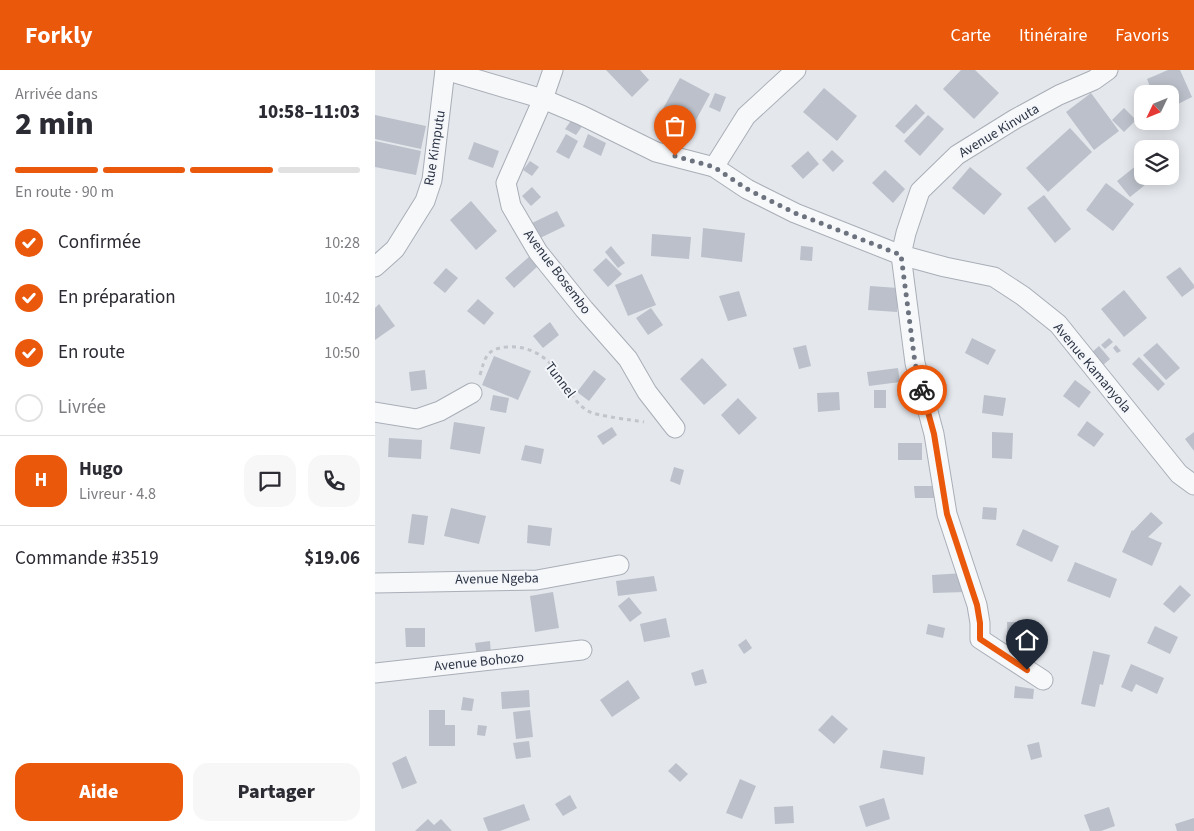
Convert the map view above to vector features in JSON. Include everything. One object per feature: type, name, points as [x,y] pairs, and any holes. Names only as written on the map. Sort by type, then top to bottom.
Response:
[{"type":"street","name":"Avenue Kamanyola","points":[[445,70],[543,98],[656,152],[714,167],[747,189],[795,213],[901,255],[945,267],[994,277],[1023,296],[1058,324],[1179,474],[1194,485]]},
{"type":"street","name":"Rue Kimputu","points":[[375,268],[395,249],[425,201],[432,180],[445,70]]},
{"type":"street","name":"Avenue Bosembo","points":[[553,70],[543,98],[506,183],[511,206],[538,252],[628,359],[647,392],[675,428]]},
{"type":"street","points":[[714,167],[746,116],[796,70]]},
{"type":"street","name":"Avenue Kinvuta","points":[[1043,680],[980,639],[977,605],[947,514],[934,434],[915,363],[901,255],[920,191],[957,155],[1015,119],[1059,95],[1093,80],[1108,70]]},
{"type":"street","points":[[375,412],[417,419],[441,411],[472,393]]},
{"type":"street","name":"Avenue Ngeba","points":[[375,583],[537,580],[619,565]]},
{"type":"street","name":"Avenue Bohozo","points":[[375,673],[582,650]]},
{"type":"path","name":"Tunnel","points":[[472,393],[478,381],[485,357],[495,348],[518,346],[538,352],[562,378],[575,400],[589,412],[675,428]]},
{"type":"building","points":[[606,70],[640,70],[649,80],[632,97]]},
{"type":"building","points":[[961,70],[975,70],[999,93],[974,119],[943,89]]},
{"type":"building","points":[[1168,70],[1180,70],[1192,97],[1179,104],[1179,85],[1149,85],[1147,79]]},
{"type":"building","points":[[680,78],[710,94],[690,131],[660,114]]},
{"type":"building","points":[[824,88],[857,116],[837,141],[803,112]]},
{"type":"building","points":[[715,93],[726,97],[720,112],[709,107]]},
{"type":"building","points":[[1091,93],[1119,131],[1094,150],[1066,112]]},
{"type":"building","points":[[916,104],[925,113],[904,134],[895,126]]},
{"type":"building","points":[[1124,108],[1134,118],[1134,122],[1124,132],[1112,120]]},
{"type":"building","points":[[375,115],[426,126],[421,149],[375,139]]},
{"type":"building","points":[[928,115],[944,129],[920,156],[904,141]]},
{"type":"building","points":[[573,118],[583,125],[576,135],[565,129]]},
{"type":"building","points":[[1070,128],[1092,152],[1048,192],[1026,168]]},
{"type":"building","points":[[566,134],[578,141],[569,159],[556,152]]},
{"type":"building","points":[[588,134],[606,143],[601,156],[583,147]]},
{"type":"building","points":[[375,141],[421,151],[416,175],[375,167]]},
{"type":"building","points":[[474,142],[499,151],[493,168],[468,159]]},
{"type":"building","points":[[832,150],[844,161],[833,172],[822,160]]},
{"type":"building","points":[[808,151],[819,164],[803,179],[791,166]]},
{"type":"building","points":[[530,161],[539,167],[532,176],[523,170]]},
{"type":"building","points":[[970,167],[1002,194],[984,215],[952,188]]},
{"type":"building","points":[[1134,167],[1134,185],[1145,185],[1130,197],[1117,181]]},
{"type":"building","points":[[885,170],[905,189],[893,203],[872,183]]},
{"type":"building","points":[[1106,183],[1134,204],[1113,231],[1086,210]]},
{"type":"building","points":[[532,187],[541,197],[531,206],[522,196]]},
{"type":"building","points":[[1044,195],[1071,229],[1055,243],[1027,208]]},
{"type":"building","points":[[471,201],[497,231],[476,250],[450,220]]},
{"type":"building","points":[[557,211],[565,226],[538,239],[530,224]]},
{"type":"building","points":[[703,228],[745,233],[742,262],[701,257]]},
{"type":"building","points":[[652,234],[691,237],[689,259],[651,256]]},
{"type":"building","points":[[611,246],[625,263],[618,268],[605,252]]},
{"type":"building","points":[[801,246],[813,247],[812,261],[800,260]]},
{"type":"building","points":[[530,256],[538,266],[514,288],[505,278]]},
{"type":"building","points":[[606,258],[622,274],[608,287],[593,270]]},
{"type":"building","points":[[1180,267],[1194,285],[1194,288],[1182,297],[1166,277]]},
{"type":"building","points":[[446,268],[458,278],[445,293],[433,283]]},
{"type":"building","points":[[642,274],[656,305],[628,316],[615,285]]},
{"type":"building","points":[[870,286],[898,288],[897,312],[868,310]]},
{"type":"building","points":[[1124,290],[1147,318],[1124,337],[1101,309]]},
{"type":"building","points":[[739,291],[747,316],[728,321],[719,296]]},
{"type":"building","points":[[478,299],[494,313],[484,325],[467,311]]},
{"type":"building","points":[[379,304],[395,326],[375,340],[375,308]]},
{"type":"building","points":[[651,308],[663,325],[648,335],[636,318]]},
{"type":"building","points":[[550,322],[559,335],[543,348],[533,336]]},
{"type":"building","points":[[972,338],[996,350],[988,365],[965,353]]},
{"type":"building","points":[[1109,338],[1113,342],[1105,349],[1101,345]]},
{"type":"building","points":[[1157,343],[1180,368],[1166,380],[1143,355]]},
{"type":"building","points":[[806,345],[811,366],[799,369],[793,348]]},
{"type":"building","points":[[1116,345],[1121,351],[1117,353],[1113,348]]},
{"type":"building","points":[[1099,346],[1110,359],[1102,366],[1091,353]]},
{"type":"building","points":[[494,356],[531,371],[518,400],[482,385]]},
{"type":"building","points":[[1139,357],[1165,384],[1158,391],[1132,364]]},
{"type":"building","points":[[702,358],[727,385],[704,405],[680,379]]},
{"type":"building","points":[[898,368],[900,382],[869,386],[867,372]]},
{"type":"building","points":[[425,370],[427,389],[411,391],[409,372]]},
{"type":"building","points":[[594,370],[606,379],[589,401],[577,392]]},
{"type":"building","points":[[1075,380],[1091,392],[1079,408],[1063,396]]},
{"type":"building","points":[[874,390],[886,390],[886,408],[874,408]]},
{"type":"building","points":[[839,392],[840,410],[818,412],[817,393]]},
{"type":"building","points":[[493,395],[509,398],[506,413],[490,410]]},
{"type":"building","points":[[984,395],[1006,398],[1003,416],[982,413]]},
{"type":"building","points":[[738,398],[757,418],[739,435],[721,415]]},
{"type":"building","points":[[1087,421],[1104,434],[1094,447],[1077,435]]},
{"type":"building","points":[[454,422],[485,427],[480,454],[450,449]]},
{"type":"building","points":[[612,427],[617,435],[603,445],[597,436]]},
{"type":"building","points":[[992,432],[1013,433],[1012,459],[992,458]]},
{"type":"building","points":[[1194,432],[1194,451],[1185,439]]},
{"type":"building","points":[[389,438],[422,440],[421,459],[388,457]]},
{"type":"building","points":[[898,443],[922,443],[922,460],[898,460]]},
{"type":"building","points":[[525,445],[544,449],[541,464],[521,460]]},
{"type":"building","points":[[674,467],[684,470],[680,485],[670,481]]},
{"type":"building","points":[[914,486],[934,486],[934,498],[915,498]]},
{"type":"building","points":[[983,507],[997,508],[996,520],[982,519]]},
{"type":"building","points":[[451,508],[486,516],[479,544],[444,536]]},
{"type":"building","points":[[1151,512],[1163,523],[1148,537],[1162,543],[1152,566],[1122,552],[1132,530]]},
{"type":"building","points":[[412,514],[428,516],[424,545],[408,543]]},
{"type":"building","points":[[528,525],[552,528],[550,546],[527,543]]},
{"type":"building","points":[[1023,529],[1059,546],[1052,562],[1016,545]]},
{"type":"building","points":[[1075,562],[1117,579],[1110,598],[1067,581]]},
{"type":"building","points":[[964,573],[965,592],[933,593],[932,575]]},
{"type":"building","points":[[654,576],[657,591],[618,596],[616,581]]},
{"type":"building","points":[[1180,585],[1191,595],[1174,613],[1163,604]]},
{"type":"building","points":[[553,592],[559,628],[535,632],[530,596]]},
{"type":"building","points":[[629,597],[642,613],[630,622],[618,606]]},
{"type":"building","points":[[666,618],[670,637],[644,642],[640,624]]},
{"type":"building","points":[[1007,622],[1039,622],[1040,652],[1008,653]]},
{"type":"building","points":[[928,624],[945,628],[943,638],[926,634]]},
{"type":"building","points":[[1155,626],[1178,637],[1170,654],[1147,643]]},
{"type":"building","points":[[405,628],[425,628],[425,647],[406,647]]},
{"type":"building","points":[[746,639],[752,648],[744,654],[738,645]]},
{"type":"building","points":[[490,641],[491,655],[477,657],[475,643]]},
{"type":"building","points":[[1093,651],[1110,655],[1103,685],[1100,684],[1095,707],[1081,704]]},
{"type":"building","points":[[1131,664],[1164,678],[1157,694],[1136,684],[1132,692],[1121,687]]},
{"type":"building","points":[[703,669],[707,683],[695,686],[691,673]]},
{"type":"building","points":[[628,680],[640,698],[612,717],[600,700]]},
{"type":"building","points":[[1015,686],[1034,689],[1033,699],[1014,698]]},
{"type":"building","points":[[529,690],[530,707],[502,709],[501,692]]},
{"type":"building","points":[[463,697],[474,699],[472,711],[461,710]]},
{"type":"building","points":[[429,710],[445,710],[445,725],[455,725],[455,746],[429,746]]},
{"type":"building","points":[[530,710],[533,737],[516,739],[513,712]]},
{"type":"building","points":[[832,715],[848,729],[834,744],[818,730]]},
{"type":"building","points":[[478,725],[487,726],[485,736],[477,735]]},
{"type":"building","points":[[529,741],[531,757],[516,759],[513,743]]},
{"type":"building","points":[[1039,742],[1042,757],[1031,760],[1027,745]]},
{"type":"building","points":[[883,750],[925,757],[923,775],[880,768]]},
{"type":"building","points":[[406,756],[417,783],[402,789],[392,763]]},
{"type":"building","points":[[676,763],[688,774],[680,782],[668,771]]},
{"type":"building","points":[[740,779],[756,786],[742,819],[726,813]]},
{"type":"building","points":[[570,795],[577,808],[563,816],[555,804]]},
{"type":"building","points":[[884,798],[890,819],[866,827],[859,806]]},
{"type":"building","points":[[524,804],[530,820],[500,831],[488,831],[483,818]]},
{"type":"building","points":[[793,806],[794,823],[775,824],[774,807]]},
{"type":"building","points":[[1109,807],[1115,826],[1101,831],[1090,831],[1084,815]]},
{"type":"building","points":[[1194,818],[1194,831],[1177,831],[1175,824]]},
{"type":"building","points":[[428,819],[434,825],[441,819],[452,831],[415,831]]},
{"type":"way so far","points":[[675,156],[714,167],[747,189],[795,213],[901,255],[915,363],[922,390]]},
{"type":"route","points":[[922,390],[934,434],[947,514],[977,605],[980,639],[1027,670]]}]
